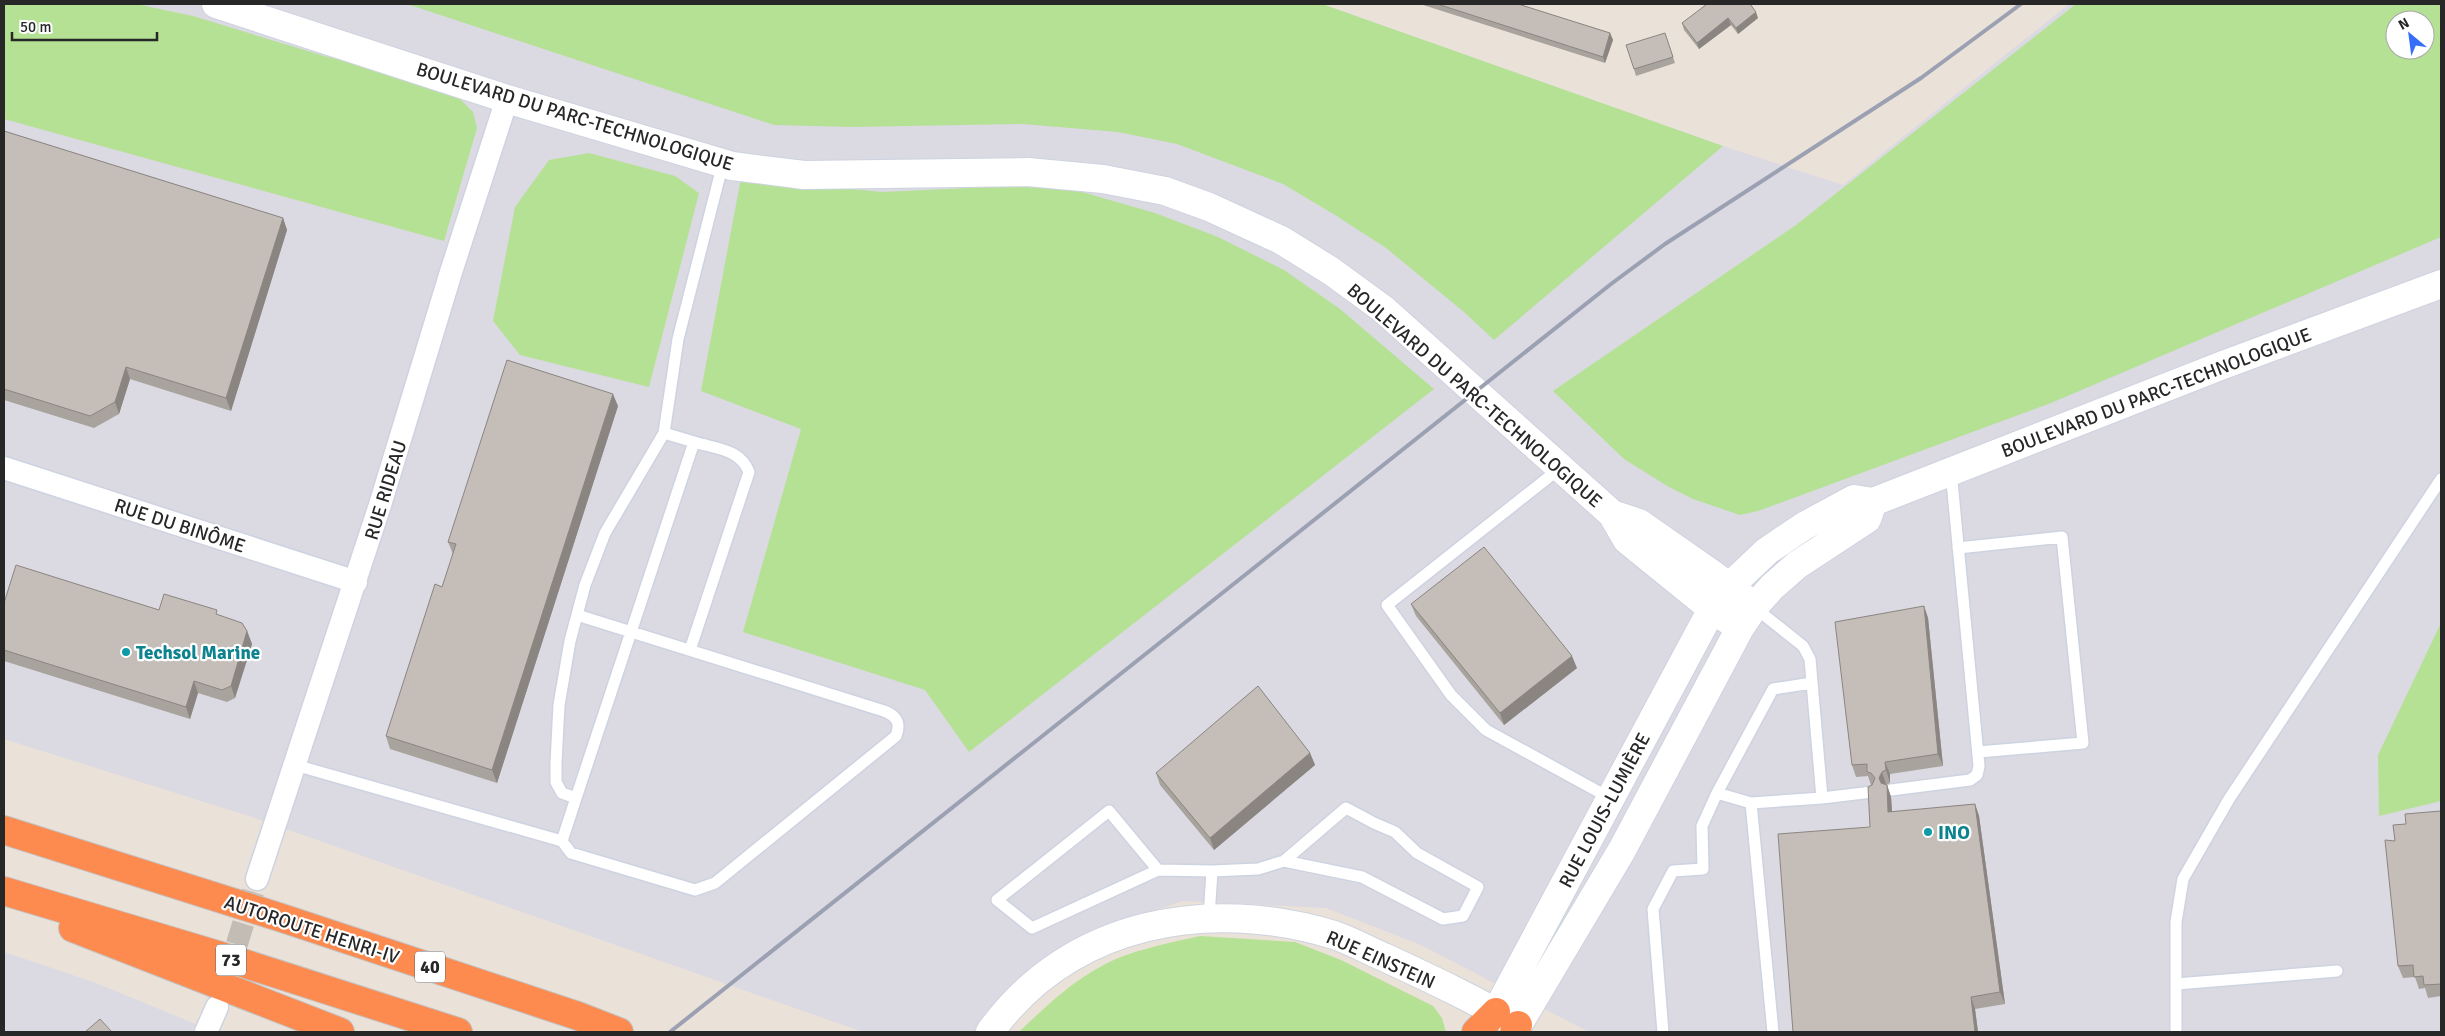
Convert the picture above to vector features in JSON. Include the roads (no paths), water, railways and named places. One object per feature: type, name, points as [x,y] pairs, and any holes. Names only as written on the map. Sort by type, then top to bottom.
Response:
[{"type":"highway","name":"AUTOROUTE HENRI-IV","points":[[4,830],[282,918],[578,1016],[619,1032]]},
{"type":"highway","name":"73","points":[[4,891],[221,956],[458,1032]]},
{"type":"highway","points":[[4,901],[340,1032]]},
{"type":"highway","points":[[1476,1032],[1514,1025]]},
{"type":"street","name":"BOULEVARD DU PARC-TECHNOLOGIQUE","points":[[216,4],[507,99],[723,163],[804,175],[1028,172],[1103,178],[1165,192],[1209,207],[1281,240],[1331,271],[1375,304],[1612,514],[1627,540],[1712,609],[1747,617]]},
{"type":"street","name":"RUE RIDEAU","points":[[257,878],[356,582],[451,272],[507,99]]},
{"type":"street","name":"BOULEVARD DU PARC-TECHNOLOGIQUE","points":[[1712,609],[1729,587],[1767,552],[1804,526],[1854,499],[1873,502],[2223,365],[2441,284]]},
{"type":"street","name":"RUE DU BINÔME","points":[[4,468],[356,582]]},
{"type":"street","points":[[1747,617],[1772,587],[1797,565],[1867,519],[1873,502]]},
{"type":"street","name":"BOULEVARD DU PARC-TECHNOLOGIQUE","points":[[1612,514],[1638,523],[1729,587],[1747,617]]},
{"type":"street","name":"RUE LOUIS-LUMIÈRE","points":[[1514,1025],[1610,798],[1712,609]]},
{"type":"street","name":"RUE LOUIS-LUMIÈRE","points":[[1514,1025],[1622,850],[1747,617]]},
{"type":"street","name":"RUE EINSTEIN","points":[[990,1032],[1003,1014],[1026,991],[1047,973],[1074,956],[1112,938],[1157,923],[1209,917],[1242,917],[1282,923],[1335,936],[1514,1025]]},
{"type":"street","points":[[206,1032],[217,1007]]},
{"type":"lane","points":[[576,798],[562,793],[556,782],[559,704],[570,641],[585,585],[605,533],[664,432],[678,339],[723,163]]},
{"type":"lane","points":[[664,432],[739,456],[745,461],[749,472],[690,650]]},
{"type":"lane","points":[[562,841],[694,442]]},
{"type":"lane","points":[[1559,469],[1387,605],[1451,695],[1486,730],[1610,798]]},
{"type":"lane","points":[[1891,790],[1970,780],[1977,775],[1978,752],[1951,471]]},
{"type":"lane","points":[[2176,1032],[2176,922],[2183,879],[2230,799],[2441,479]]},
{"type":"lane","points":[[1958,548],[2062,537],[2083,743],[1978,752]]},
{"type":"lane","points":[[295,765],[562,841],[571,853],[695,890],[705,888],[722,878],[896,736],[899,722],[893,715],[577,615]]},
{"type":"lane","points":[[1747,617],[1803,646],[1810,659],[1822,798]]},
{"type":"lane","points":[[1663,1032],[1653,909],[1673,871],[1703,869],[1702,826],[1717,793],[1773,689],[1812,683]]},
{"type":"lane","points":[[1717,793],[1751,803],[1872,792]]},
{"type":"lane","points":[[1751,803],[1773,1032]]},
{"type":"lane","points":[[1158,870],[1109,811],[997,900],[1032,928],[1158,870],[1212,871],[1258,869],[1284,861],[1346,808],[1374,824],[1395,832],[1417,852],[1478,887],[1463,916],[1443,919],[1362,877],[1284,861]]},
{"type":"lane","points":[[1209,917],[1212,871]]},
{"type":"lane","points":[[2176,984],[2337,971]]},
{"type":"tunnel","points":[[227,976],[257,879]]},
{"type":"railway","points":[[670,1032],[1611,284],[1665,244],[1921,78],[2021,4]]},
{"type":"place","name":"Techsol Marine","points":[[126,652]]},
{"type":"place","name":"INO","points":[[1928,832]]}]
